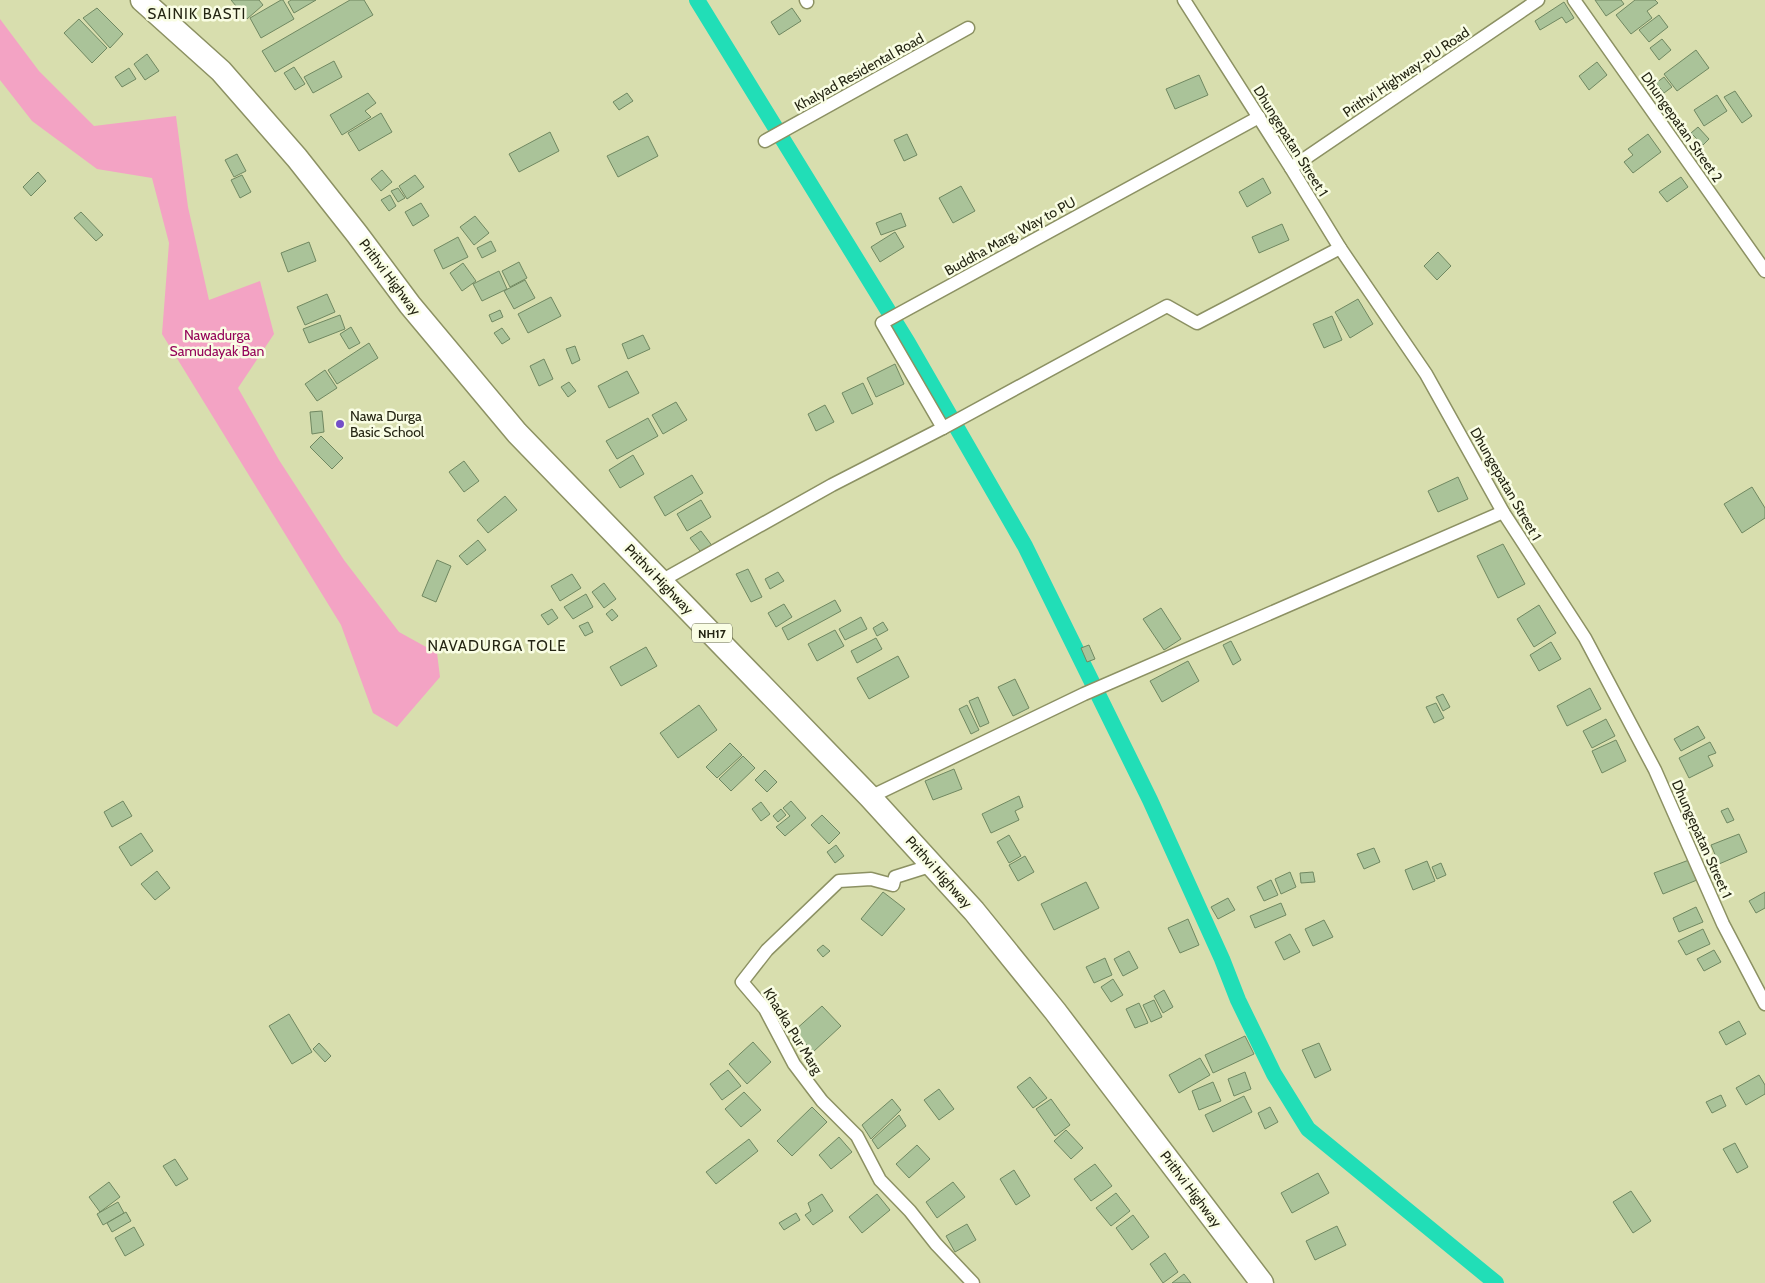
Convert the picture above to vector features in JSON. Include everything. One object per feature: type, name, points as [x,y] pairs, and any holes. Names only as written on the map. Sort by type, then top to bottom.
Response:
[{"type":"highway","name":"Prithvi Highway","points":[[142,0],[221,71],[297,158],[410,305],[492,404],[571,490],[870,797],[974,911],[1055,1012],[1262,1283]]},
{"type":"street","name":"Dhungepatan Street 1","points":[[1184,0],[1340,248],[1426,374],[1503,512],[1585,638],[1655,770],[1723,924],[1765,1004]]},
{"type":"street","name":"Prithvi Highway-PU Road","points":[[1291,168],[1538,0]]},
{"type":"street","name":"Dhungepatan Street 2","points":[[1574,0],[1765,271]]},
{"type":"street","name":"Khalyad Residental Road","points":[[765,141],[968,28]]},
{"type":"street","name":"Buddha Marg, Way to PU","points":[[943,428],[882,323],[1259,117]]},
{"type":"street","points":[[661,581],[832,485],[943,428],[1167,306],[1197,323],[1340,248]]},
{"type":"street","points":[[870,797],[1089,692],[1503,512]]},
{"type":"street","name":"Khadka Pur Marg","points":[[932,865],[895,877],[893,885],[871,879],[839,881],[767,950],[742,982],[765,1009],[794,1064],[822,1101],[857,1136],[880,1180],[973,1283]]},
{"type":"green space","name":"Nawadurga Samudayak Ban","points":[[0,19],[39,71],[94,126],[176,116],[188,207],[209,300],[260,281],[274,334],[238,388],[279,460],[344,560],[399,632],[437,653],[440,677],[397,727],[373,713],[341,625],[162,334],[169,243],[152,178],[97,169],[32,121],[0,80]]},
{"type":"building","points":[[231,0],[259,0],[263,5],[247,19]]},
{"type":"building","points":[[283,0],[294,19],[261,38],[250,18]]},
{"type":"building","points":[[291,0],[316,0],[294,13],[288,2]]},
{"type":"building","points":[[350,0],[364,0],[373,15],[275,72],[262,51]]},
{"type":"building","points":[[1595,0],[1621,0],[1624,4],[1606,16]]},
{"type":"building","points":[[1635,0],[1655,0],[1658,3],[1647,11],[1652,18],[1631,34],[1616,15]]},
{"type":"building","points":[[1564,2],[1574,18],[1566,23],[1562,17],[1540,30],[1535,21]]},
{"type":"building","points":[[97,8],[123,34],[110,48],[83,18]]},
{"type":"building","points":[[792,8],[801,21],[779,35],[771,22]]},
{"type":"building","points":[[1659,15],[1668,27],[1649,42],[1639,30]]},
{"type":"building","points":[[79,19],[107,48],[92,63],[64,33]]},
{"type":"building","points":[[1662,39],[1671,50],[1659,60],[1650,48]]},
{"type":"building","points":[[1696,50],[1709,68],[1677,91],[1664,74]]},
{"type":"building","points":[[147,54],[159,71],[145,80],[134,64]]},
{"type":"building","points":[[334,61],[342,77],[313,93],[304,77]]},
{"type":"building","points":[[1597,62],[1607,75],[1589,90],[1579,76]]},
{"type":"building","points":[[294,67],[305,84],[295,90],[284,73]]},
{"type":"building","points":[[129,68],[136,79],[122,87],[115,77]]},
{"type":"building","points":[[1199,75],[1208,95],[1175,109],[1166,89]]},
{"type":"building","points":[[1664,77],[1672,87],[1664,93],[1656,83]]},
{"type":"building","points":[[1735,91],[1752,116],[1742,123],[1724,97]]},
{"type":"building","points":[[368,93],[376,103],[365,111],[371,117],[342,135],[330,115]]},
{"type":"building","points":[[627,93],[633,101],[619,110],[613,102]]},
{"type":"building","points":[[1717,95],[1727,111],[1704,126],[1694,110]]},
{"type":"building","points":[[381,113],[392,132],[359,151],[348,133]]},
{"type":"building","points":[[1698,127],[1709,139],[1703,145],[1691,133]]},
{"type":"building","points":[[550,132],[559,151],[519,172],[509,154]]},
{"type":"building","points":[[907,134],[917,155],[904,161],[894,140]]},
{"type":"building","points":[[1648,134],[1661,152],[1633,173],[1624,162],[1633,155],[1628,149]]},
{"type":"building","points":[[648,136],[658,156],[618,177],[607,156]]},
{"type":"building","points":[[237,154],[246,171],[234,177],[225,160]]},
{"type":"building","points":[[382,170],[392,182],[381,191],[371,179]]},
{"type":"building","points":[[38,172],[46,181],[31,196],[23,187]]},
{"type":"building","points":[[242,175],[251,192],[240,198],[231,180]]},
{"type":"building","points":[[415,175],[424,187],[407,199],[399,186]]},
{"type":"building","points":[[1681,177],[1688,187],[1667,202],[1659,192]]},
{"type":"building","points":[[1263,178],[1271,193],[1247,207],[1239,192]]},
{"type":"building","points":[[961,186],[975,211],[953,223],[939,198]]},
{"type":"building","points":[[398,188],[405,198],[398,202],[391,191]]},
{"type":"building","points":[[390,195],[396,206],[389,211],[381,200]]},
{"type":"building","points":[[421,203],[429,216],[413,226],[405,212]]},
{"type":"building","points":[[81,212],[103,235],[96,241],[74,218]]},
{"type":"building","points":[[901,213],[906,226],[881,235],[876,223]]},
{"type":"building","points":[[475,216],[489,233],[474,245],[460,227]]},
{"type":"building","points":[[1282,224],[1289,240],[1259,253],[1252,237]]},
{"type":"building","points":[[895,232],[904,247],[880,262],[871,247]]},
{"type":"building","points":[[458,237],[468,257],[443,269],[434,250]]},
{"type":"building","points":[[491,241],[496,251],[482,258],[477,248]]},
{"type":"building","points":[[309,242],[316,261],[288,272],[281,253]]},
{"type":"building","points":[[1438,252],[1451,266],[1437,280],[1424,266]]},
{"type":"building","points":[[519,262],[527,278],[510,287],[502,271]]},
{"type":"building","points":[[463,263],[476,281],[462,291],[450,273]]},
{"type":"building","points":[[499,271],[507,289],[482,301],[473,284]]},
{"type":"building","points":[[525,280],[535,298],[514,309],[504,291]]},
{"type":"building","points":[[327,294],[335,312],[305,325],[297,307]]},
{"type":"building","points":[[551,297],[561,316],[528,333],[518,314]]},
{"type":"building","points":[[1358,299],[1373,324],[1350,338],[1335,312]]},
{"type":"building","points":[[500,310],[503,317],[492,322],[489,315]]},
{"type":"building","points":[[340,315],[345,329],[309,343],[303,329]]},
{"type":"building","points":[[1332,316],[1342,340],[1324,348],[1313,324]]},
{"type":"building","points":[[351,327],[360,343],[349,349],[340,334]]},
{"type":"building","points":[[502,328],[510,339],[502,344],[494,333]]},
{"type":"building","points":[[643,335],[650,349],[628,359],[622,344]]},
{"type":"building","points":[[369,343],[378,358],[337,384],[328,370]]},
{"type":"building","points":[[575,346],[580,360],[572,364],[566,349]]},
{"type":"building","points":[[544,359],[553,379],[539,386],[530,366]]},
{"type":"building","points":[[895,364],[904,384],[876,397],[867,378]]},
{"type":"building","points":[[325,370],[337,388],[317,401],[305,384]]},
{"type":"building","points":[[627,371],[639,393],[609,408],[598,386]]},
{"type":"building","points":[[569,382],[576,391],[568,397],[561,387]]},
{"type":"building","points":[[863,383],[873,404],[852,414],[842,393]]},
{"type":"building","points":[[676,402],[687,420],[663,434],[652,415]]},
{"type":"building","points":[[825,405],[834,422],[816,431],[808,414]]},
{"type":"building","points":[[322,411],[324,432],[312,434],[310,412]]},
{"type":"building","points":[[648,418],[658,436],[617,459],[606,441]]},
{"type":"building","points":[[321,436],[343,458],[332,469],[310,447]]},
{"type":"building","points":[[633,455],[644,474],[620,488],[609,470]]},
{"type":"building","points":[[464,461],[479,481],[464,492],[449,472]]},
{"type":"building","points":[[692,475],[703,493],[665,516],[654,497]]},
{"type":"building","points":[[1458,477],[1468,499],[1438,512],[1428,491]]},
{"type":"building","points":[[1752,487],[1765,508],[1765,518],[1742,533],[1724,504]]},
{"type":"building","points":[[505,496],[517,510],[488,533],[477,520]]},
{"type":"building","points":[[701,500],[711,517],[687,531],[677,514]]},
{"type":"building","points":[[701,531],[713,547],[703,555],[690,538]]},
{"type":"building","points":[[478,540],[486,550],[467,565],[459,556]]},
{"type":"building","points":[[1503,544],[1525,584],[1498,598],[1477,556]]},
{"type":"building","points":[[437,560],[451,566],[436,602],[422,596]]},
{"type":"building","points":[[748,569],[762,597],[751,602],[736,574]]},
{"type":"building","points":[[778,572],[784,581],[770,589],[765,579]]},
{"type":"building","points":[[572,574],[581,588],[560,601],[551,586]]},
{"type":"building","points":[[604,583],[616,599],[604,608],[592,592]]},
{"type":"building","points":[[586,594],[593,607],[573,619],[564,607]]},
{"type":"building","points":[[835,600],[841,611],[788,640],[782,628]]},
{"type":"building","points":[[784,604],[792,617],[776,627],[768,613]]},
{"type":"building","points":[[1539,605],[1556,633],[1534,647],[1517,619]]},
{"type":"building","points":[[1161,608],[1181,639],[1164,650],[1143,619]]},
{"type":"building","points":[[552,609],[558,618],[548,625],[541,615]]},
{"type":"building","points":[[612,609],[618,616],[612,621],[606,614]]},
{"type":"building","points":[[861,617],[867,629],[845,640],[839,629]]},
{"type":"building","points":[[588,622],[593,632],[585,636],[579,626]]},
{"type":"building","points":[[883,622],[888,630],[877,636],[873,628]]},
{"type":"building","points":[[835,630],[844,646],[817,661],[808,644]]},
{"type":"building","points":[[876,638],[882,649],[857,663],[851,651]]},
{"type":"building","points":[[1231,641],[1241,660],[1233,665],[1223,645]]},
{"type":"building","points":[[1551,642],[1561,659],[1539,671],[1530,655]]},
{"type":"building","points":[[1089,645],[1095,659],[1087,662],[1081,648]]},
{"type":"building","points":[[646,647],[657,666],[621,686],[610,667]]},
{"type":"building","points":[[898,656],[909,677],[869,699],[857,678]]},
{"type":"building","points":[[1188,661],[1199,681],[1162,702],[1150,681]]},
{"type":"building","points":[[1015,679],[1029,708],[1013,716],[998,687]]},
{"type":"building","points":[[1590,688],[1601,709],[1567,726],[1557,706]]},
{"type":"building","points":[[1443,694],[1450,707],[1443,711],[1436,697]]},
{"type":"building","points":[[978,697],[989,723],[980,727],[969,701]]},
{"type":"building","points":[[1436,703],[1444,718],[1434,723],[1426,707]]},
{"type":"building","points":[[699,705],[717,730],[678,758],[660,733]]},
{"type":"building","points":[[967,705],[979,730],[971,734],[959,709]]},
{"type":"building","points":[[1606,719],[1615,736],[1592,748],[1583,731]]},
{"type":"building","points":[[1698,726],[1705,738],[1681,751],[1674,739]]},
{"type":"building","points":[[1616,740],[1626,761],[1602,773],[1592,751]]},
{"type":"building","points":[[1710,742],[1716,753],[1708,756],[1713,766],[1689,778],[1679,758]]},
{"type":"building","points":[[730,743],[742,755],[717,778],[706,767]]},
{"type":"building","points":[[743,756],[755,768],[731,791],[719,779]]},
{"type":"building","points":[[954,769],[962,789],[933,800],[925,781]]},
{"type":"building","points":[[765,770],[777,782],[767,792],[755,780]]},
{"type":"building","points":[[1019,796],[1023,807],[1015,811],[1019,820],[991,833],[982,814]]},
{"type":"building","points":[[123,801],[132,816],[112,827],[104,812]]},
{"type":"building","points":[[791,801],[806,818],[785,836],[776,827],[790,816],[783,808]]},
{"type":"building","points":[[761,802],[770,814],[761,821],[752,809]]},
{"type":"building","points":[[1728,808],[1734,820],[1727,823],[1721,811]]},
{"type":"building","points":[[781,809],[786,815],[778,822],[773,816]]},
{"type":"building","points":[[822,815],[840,833],[829,844],[811,825]]},
{"type":"building","points":[[141,833],[153,851],[131,866],[119,847]]},
{"type":"building","points":[[1739,834],[1747,852],[1719,864],[1711,845]]},
{"type":"building","points":[[1009,835],[1021,856],[1009,863],[997,842]]},
{"type":"building","points":[[836,845],[844,856],[835,863],[827,852]]},
{"type":"building","points":[[1374,848],[1380,862],[1364,869],[1357,854]]},
{"type":"building","points":[[1025,856],[1034,872],[1018,881],[1009,865]]},
{"type":"building","points":[[1689,860],[1697,880],[1663,894],[1654,873]]},
{"type":"building","points":[[1427,861],[1435,881],[1413,890],[1405,870]]},
{"type":"building","points":[[1441,863],[1446,875],[1437,879],[1432,867]]},
{"type":"building","points":[[157,871],[170,888],[155,900],[141,884]]},
{"type":"building","points":[[1290,872],[1296,887],[1281,894],[1275,879]]},
{"type":"building","points":[[1313,872],[1315,882],[1301,883],[1300,873]]},
{"type":"building","points":[[1271,880],[1278,895],[1264,901],[1257,887]]},
{"type":"building","points":[[1086,882],[1099,908],[1054,930],[1041,904]]},
{"type":"building","points":[[883,892],[905,909],[882,936],[861,919]]},
{"type":"building","points":[[1765,892],[1765,908],[1756,913],[1749,901]]},
{"type":"building","points":[[1228,898],[1235,910],[1218,919],[1211,907]]},
{"type":"building","points":[[1281,903],[1286,915],[1255,928],[1250,916]]},
{"type":"building","points":[[1696,907],[1703,922],[1679,932],[1673,918]]},
{"type":"building","points":[[1188,919],[1199,945],[1180,953],[1168,928]]},
{"type":"building","points":[[1324,920],[1333,937],[1313,946],[1305,929]]},
{"type":"building","points":[[1703,929],[1710,944],[1686,955],[1678,941]]},
{"type":"building","points":[[1290,934],[1300,952],[1284,960],[1275,942]]},
{"type":"building","points":[[823,945],[830,951],[823,957],[817,950]]},
{"type":"building","points":[[1714,950],[1721,962],[1704,971],[1697,959]]},
{"type":"building","points":[[1129,951],[1138,968],[1123,976],[1114,959]]},
{"type":"building","points":[[1105,958],[1112,975],[1094,983],[1086,967]]},
{"type":"building","points":[[1113,979],[1123,995],[1111,1002],[1101,987]]},
{"type":"building","points":[[1164,990],[1173,1007],[1163,1013],[1154,996]]},
{"type":"building","points":[[1154,1000],[1162,1017],[1151,1022],[1143,1005]]},
{"type":"building","points":[[1139,1003],[1148,1023],[1135,1028],[1126,1009]]},
{"type":"building","points":[[822,1006],[841,1026],[813,1052],[794,1031]]},
{"type":"building","points":[[289,1014],[312,1052],[292,1064],[269,1026]]},
{"type":"building","points":[[1739,1021],[1746,1034],[1726,1045],[1719,1032]]},
{"type":"building","points":[[1245,1036],[1254,1054],[1213,1073],[1205,1055]]},
{"type":"building","points":[[753,1042],[771,1062],[747,1084],[729,1064]]},
{"type":"building","points":[[319,1043],[331,1056],[325,1062],[313,1049]]},
{"type":"building","points":[[1319,1043],[1331,1070],[1315,1078],[1302,1050]]},
{"type":"building","points":[[1200,1058],[1210,1075],[1179,1093],[1169,1075]]},
{"type":"building","points":[[728,1070],[741,1086],[722,1100],[710,1084]]},
{"type":"building","points":[[1245,1072],[1251,1089],[1234,1096],[1228,1079]]},
{"type":"building","points":[[1759,1075],[1765,1085],[1765,1094],[1746,1105],[1736,1088]]},
{"type":"building","points":[[1030,1077],[1047,1098],[1033,1108],[1017,1087]]},
{"type":"building","points":[[1213,1082],[1221,1101],[1199,1110],[1192,1091]]},
{"type":"building","points":[[939,1089],[954,1109],[939,1120],[924,1100]]},
{"type":"building","points":[[744,1092],[761,1110],[741,1127],[725,1109]]},
{"type":"building","points":[[1721,1095],[1726,1106],[1712,1113],[1706,1102]]},
{"type":"building","points":[[1244,1096],[1252,1112],[1213,1132],[1205,1115]]},
{"type":"building","points":[[892,1099],[901,1110],[871,1139],[862,1125]]},
{"type":"building","points":[[1051,1099],[1070,1125],[1055,1136],[1036,1109]]},
{"type":"building","points":[[812,1107],[827,1122],[792,1156],[777,1141]]},
{"type":"building","points":[[1270,1107],[1278,1122],[1265,1129],[1258,1113]]},
{"type":"building","points":[[899,1115],[906,1126],[878,1149],[872,1140]]},
{"type":"building","points":[[1066,1130],[1083,1148],[1071,1159],[1054,1141]]},
{"type":"building","points":[[839,1137],[852,1152],[831,1169],[819,1155]]},
{"type":"building","points":[[749,1139],[758,1151],[716,1184],[706,1172]]},
{"type":"building","points":[[1735,1143],[1748,1167],[1737,1173],[1723,1149]]},
{"type":"building","points":[[917,1145],[930,1159],[909,1178],[896,1164]]},
{"type":"building","points":[[175,1159],[188,1179],[176,1186],[163,1166]]},
{"type":"building","points":[[1095,1164],[1112,1186],[1091,1201],[1074,1179]]},
{"type":"building","points":[[1014,1170],[1030,1196],[1016,1205],[1000,1179]]},
{"type":"building","points":[[1318,1173],[1329,1193],[1292,1213],[1281,1193]]},
{"type":"building","points":[[109,1182],[120,1197],[100,1212],[89,1197]]},
{"type":"building","points":[[953,1182],[965,1197],[937,1218],[926,1202]]},
{"type":"building","points":[[1631,1191],[1651,1221],[1633,1233],[1613,1202]]},
{"type":"building","points":[[1116,1193],[1130,1211],[1111,1226],[1096,1208]]},
{"type":"building","points":[[822,1194],[833,1211],[813,1225],[805,1215],[811,1211],[808,1203]]},
{"type":"building","points":[[877,1194],[890,1210],[862,1233],[849,1217]]},
{"type":"building","points":[[118,1202],[124,1213],[103,1225],[97,1214]]},
{"type":"building","points":[[126,1212],[131,1221],[112,1232],[107,1223]]},
{"type":"building","points":[[796,1213],[800,1220],[784,1230],[779,1223]]},
{"type":"building","points":[[1133,1215],[1149,1237],[1132,1250],[1116,1228]]},
{"type":"building","points":[[967,1224],[976,1240],[955,1252],[946,1236]]},
{"type":"building","points":[[1337,1226],[1346,1245],[1315,1260],[1306,1241]]},
{"type":"building","points":[[134,1227],[144,1245],[125,1256],[115,1238]]},
{"type":"building","points":[[1165,1253],[1178,1272],[1163,1283],[1150,1264]]},
{"type":"building","points":[[1184,1274],[1191,1283],[1172,1283]]},
{"type":"waterway","points":[[697,0],[908,343],[1025,546],[1150,800],[1222,959],[1238,1000],[1274,1074],[1308,1129],[1496,1283]]},
{"type":"place","name":"Nawa Durga Basic School","points":[[340,424]]},
{"type":"district","name":"SAINIK BASTI","points":[[197,14]]},
{"type":"district","name":"NAVADURGA TOLE","points":[[497,646]]}]
